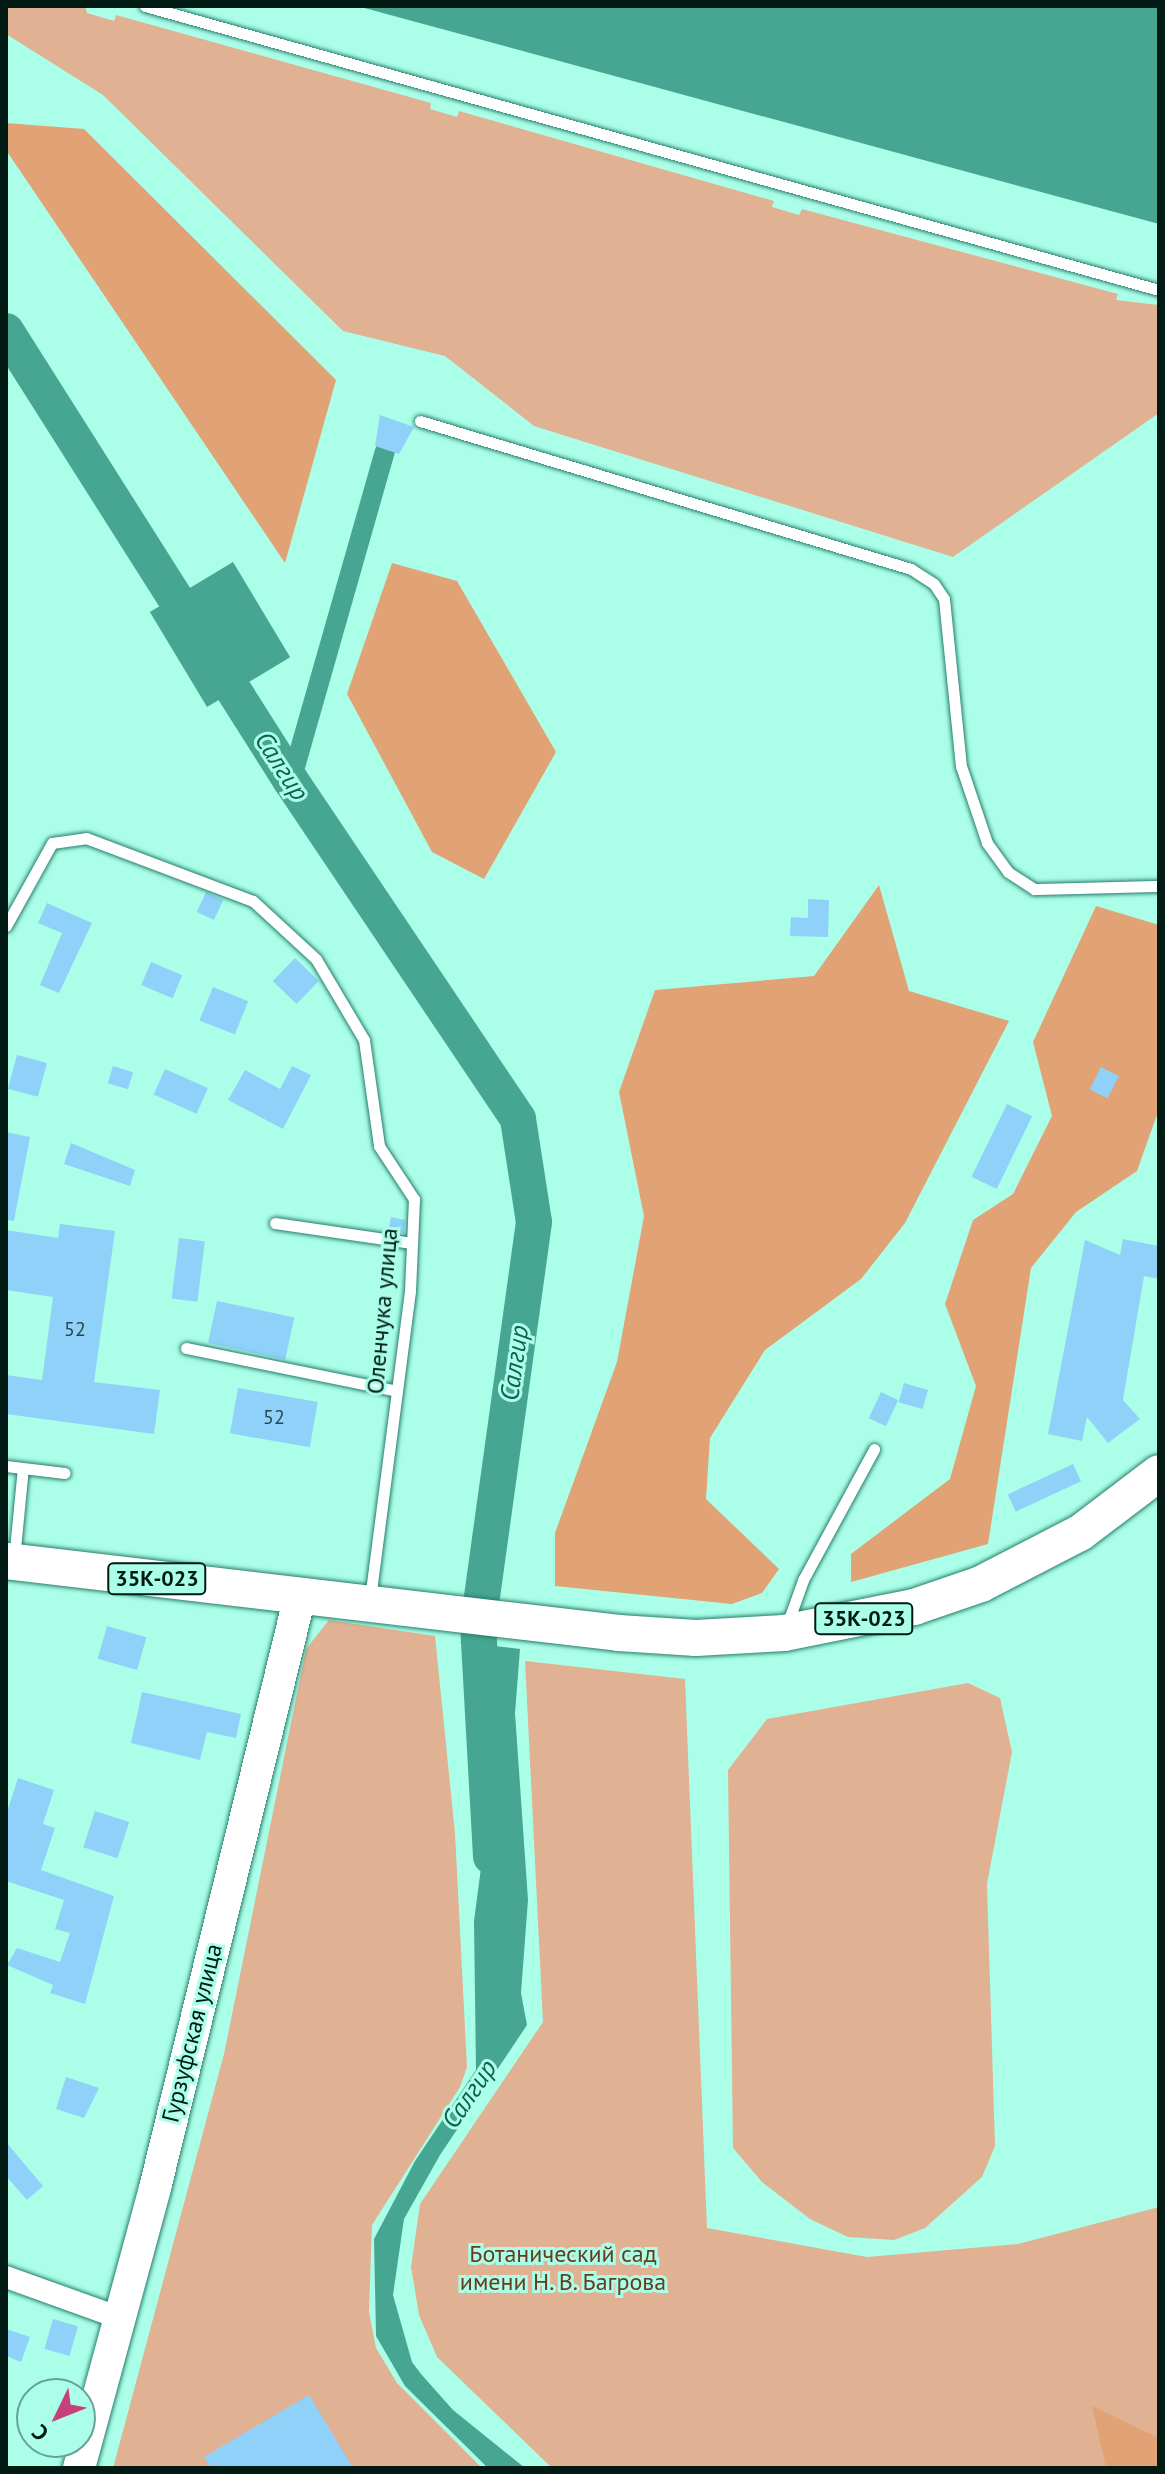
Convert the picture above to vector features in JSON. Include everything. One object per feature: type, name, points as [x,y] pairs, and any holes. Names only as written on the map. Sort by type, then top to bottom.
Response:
[{"type":"main road","name":"35К-023","points":[[10,1561],[538,1625],[696,1638],[784,1633],[914,1607],[981,1584],[1080,1533],[1157,1475]]},
{"type":"main road","name":"Гурзуфская улица","points":[[79,2468],[120,2318],[300,1596]]},
{"type":"street","points":[[6,2277],[120,2318]]},
{"type":"lane","points":[[145,6],[1159,290]]},
{"type":"lane","points":[[420,421],[911,569],[934,584],[944,599],[961,766],[987,843],[1008,872],[1034,889],[1159,886]]},
{"type":"lane","name":"Оленчука улица","points":[[6,926],[52,843],[86,838],[253,901],[316,959],[364,1040],[379,1146],[414,1199],[397,1391],[369,1605]]},
{"type":"lane","points":[[275,1223],[412,1243]]},
{"type":"lane","points":[[186,1348],[397,1391]]},
{"type":"lane","points":[[784,1633],[803,1580],[874,1449]]},
{"type":"lane","points":[[6,1466],[65,1473]]},
{"type":"lane","points":[[10,1561],[23,1468]]},
{"type":"green space","points":[[6,6],[85,6],[87,13],[114,21],[116,15],[431,103],[430,109],[457,117],[459,111],[774,201],[772,207],[799,215],[802,209],[1118,294],[1116,300],[1159,305],[1159,413],[953,557],[534,426],[445,356],[343,331],[103,95],[6,34]]},
{"type":"green space","points":[[329,1620],[435,1636],[455,1833],[467,2067],[460,2087],[372,2225],[369,2312],[376,2348],[397,2383],[482,2468],[113,2468],[224,2054],[306,1649]]},
{"type":"green space","name":"Ботанический сад имени Н. В. Багрова","points":[[525,1661],[685,1679],[707,2228],[867,2257],[1018,2244],[1159,2207],[1159,2468],[552,2468],[437,2357],[419,2315],[411,2267],[420,2204],[543,2022]]},
{"type":"green space","points":[[968,1683],[1000,1698],[1012,1752],[987,1884],[995,2146],[982,2177],[925,2228],[894,2240],[848,2237],[810,2219],[762,2182],[733,2148],[728,1770],[767,1719]]},
{"type":"shaded area","points":[[6,123],[84,129],[336,380],[285,563],[6,150]]},
{"type":"shaded area","points":[[392,563],[457,581],[556,752],[484,879],[432,852],[347,694]]},
{"type":"shaded area","points":[[879,885],[909,991],[1009,1021],[905,1223],[861,1279],[765,1350],[710,1438],[706,1499],[779,1569],[762,1593],[732,1604],[555,1586],[555,1533],[617,1362],[644,1216],[619,1092],[655,990],[814,976]]},
{"type":"shaded area","points":[[1096,906],[1159,925],[1159,1109],[1137,1171],[1076,1212],[1031,1268],[988,1544],[851,1582],[851,1554],[950,1479],[976,1386],[945,1304],[973,1220],[1013,1194],[1052,1116],[1033,1042]]},
{"type":"shaded area","points":[[1092,2406],[1159,2438],[1159,2468],[1106,2468]]},
{"type":"water","points":[[357,6],[1159,6],[1159,224]]},
{"type":"water","points":[[233,562],[290,657],[207,707],[150,612]]},
{"type":"water","points":[[460,1642],[520,1649],[515,1713],[528,1900],[521,1993],[527,2025],[440,2155],[404,2219],[393,2295],[412,2362],[421,2374],[453,2410],[525,2468],[488,2468],[405,2386],[376,2336],[374,2239],[415,2161],[476,2070],[474,1921],[497,1746],[482,1673]]},
{"type":"building","points":[[380,415],[414,427],[399,454],[375,446]]},
{"type":"building","points":[[206,892],[223,900],[214,920],[197,912]]},
{"type":"building","points":[[808,899],[829,900],[828,937],[790,936],[791,917],[808,918]]},
{"type":"building","points":[[47,903],[92,923],[59,993],[40,985],[62,933],[38,923]]},
{"type":"building","points":[[295,958],[319,981],[297,1004],[273,981]]},
{"type":"building","points":[[151,962],[182,975],[173,998],[141,985]]},
{"type":"building","points":[[213,987],[248,1001],[235,1035],[200,1020]]},
{"type":"building","points":[[17,1055],[47,1063],[38,1097],[8,1089]]},
{"type":"building","points":[[113,1066],[133,1072],[128,1089],[108,1083]]},
{"type":"building","points":[[292,1066],[311,1075],[283,1129],[228,1100],[245,1070],[280,1089]]},
{"type":"building","points":[[1101,1067],[1119,1076],[1107,1098],[1090,1089]]},
{"type":"building","points":[[165,1069],[208,1088],[197,1114],[154,1095]]},
{"type":"building","points":[[1007,1104],[1032,1116],[997,1189],[971,1177]]},
{"type":"building","points":[[6,1132],[30,1137],[14,1221],[6,1220]]},
{"type":"building","points":[[71,1143],[135,1170],[130,1186],[64,1164]]},
{"type":"building","points":[[391,1217],[405,1220],[404,1233],[388,1231]]},
{"type":"building","points":[[60,1224],[115,1231],[94,1382],[160,1390],[154,1434],[6,1414],[6,1375],[42,1380],[53,1297],[6,1290],[6,1230],[58,1238]]},
{"type":"building","points":[[179,1238],[205,1241],[197,1302],[172,1299]]},
{"type":"building","points":[[1123,1239],[1159,1246],[1159,1279],[1144,1276],[1123,1400],[1140,1419],[1108,1443],[1087,1417],[1082,1441],[1048,1434],[1085,1240],[1120,1255]]},
{"type":"building","points":[[217,1301],[294,1317],[285,1359],[208,1343]]},
{"type":"building","points":[[904,1383],[928,1390],[923,1409],[898,1402]]},
{"type":"building","points":[[238,1388],[318,1402],[310,1447],[230,1433]]},
{"type":"building","points":[[881,1392],[898,1400],[886,1426],[869,1418]]},
{"type":"building","points":[[1073,1464],[1081,1481],[1016,1512],[1008,1494]]},
{"type":"building","points":[[107,1626],[146,1637],[137,1670],[98,1659]]},
{"type":"building","points":[[142,1692],[241,1714],[236,1738],[207,1732],[200,1760],[131,1743]]},
{"type":"building","points":[[18,1778],[54,1790],[43,1824],[55,1828],[41,1870],[114,1896],[85,2004],[50,1993],[53,1985],[7,1965],[17,1948],[60,1962],[70,1933],[55,1929],[64,1900],[6,1881],[6,1815]]},
{"type":"building","points":[[95,1811],[129,1822],[117,1858],[83,1847]]},
{"type":"building","points":[[66,2077],[99,2088],[84,2118],[56,2109]]},
{"type":"building","points":[[6,2142],[43,2186],[27,2200],[6,2176]]},
{"type":"building","points":[[53,2319],[78,2326],[69,2356],[44,2349]]},
{"type":"building","points":[[6,2329],[30,2337],[21,2362],[6,2356]]},
{"type":"building","points":[[309,2395],[353,2468],[211,2468],[204,2457]]},
{"type":"waterway","name":"Салгир","points":[[6,331],[291,781],[518,1119],[534,1222],[478,1624],[491,1857]]},
{"type":"waterway","points":[[291,781],[385,452]]}]
